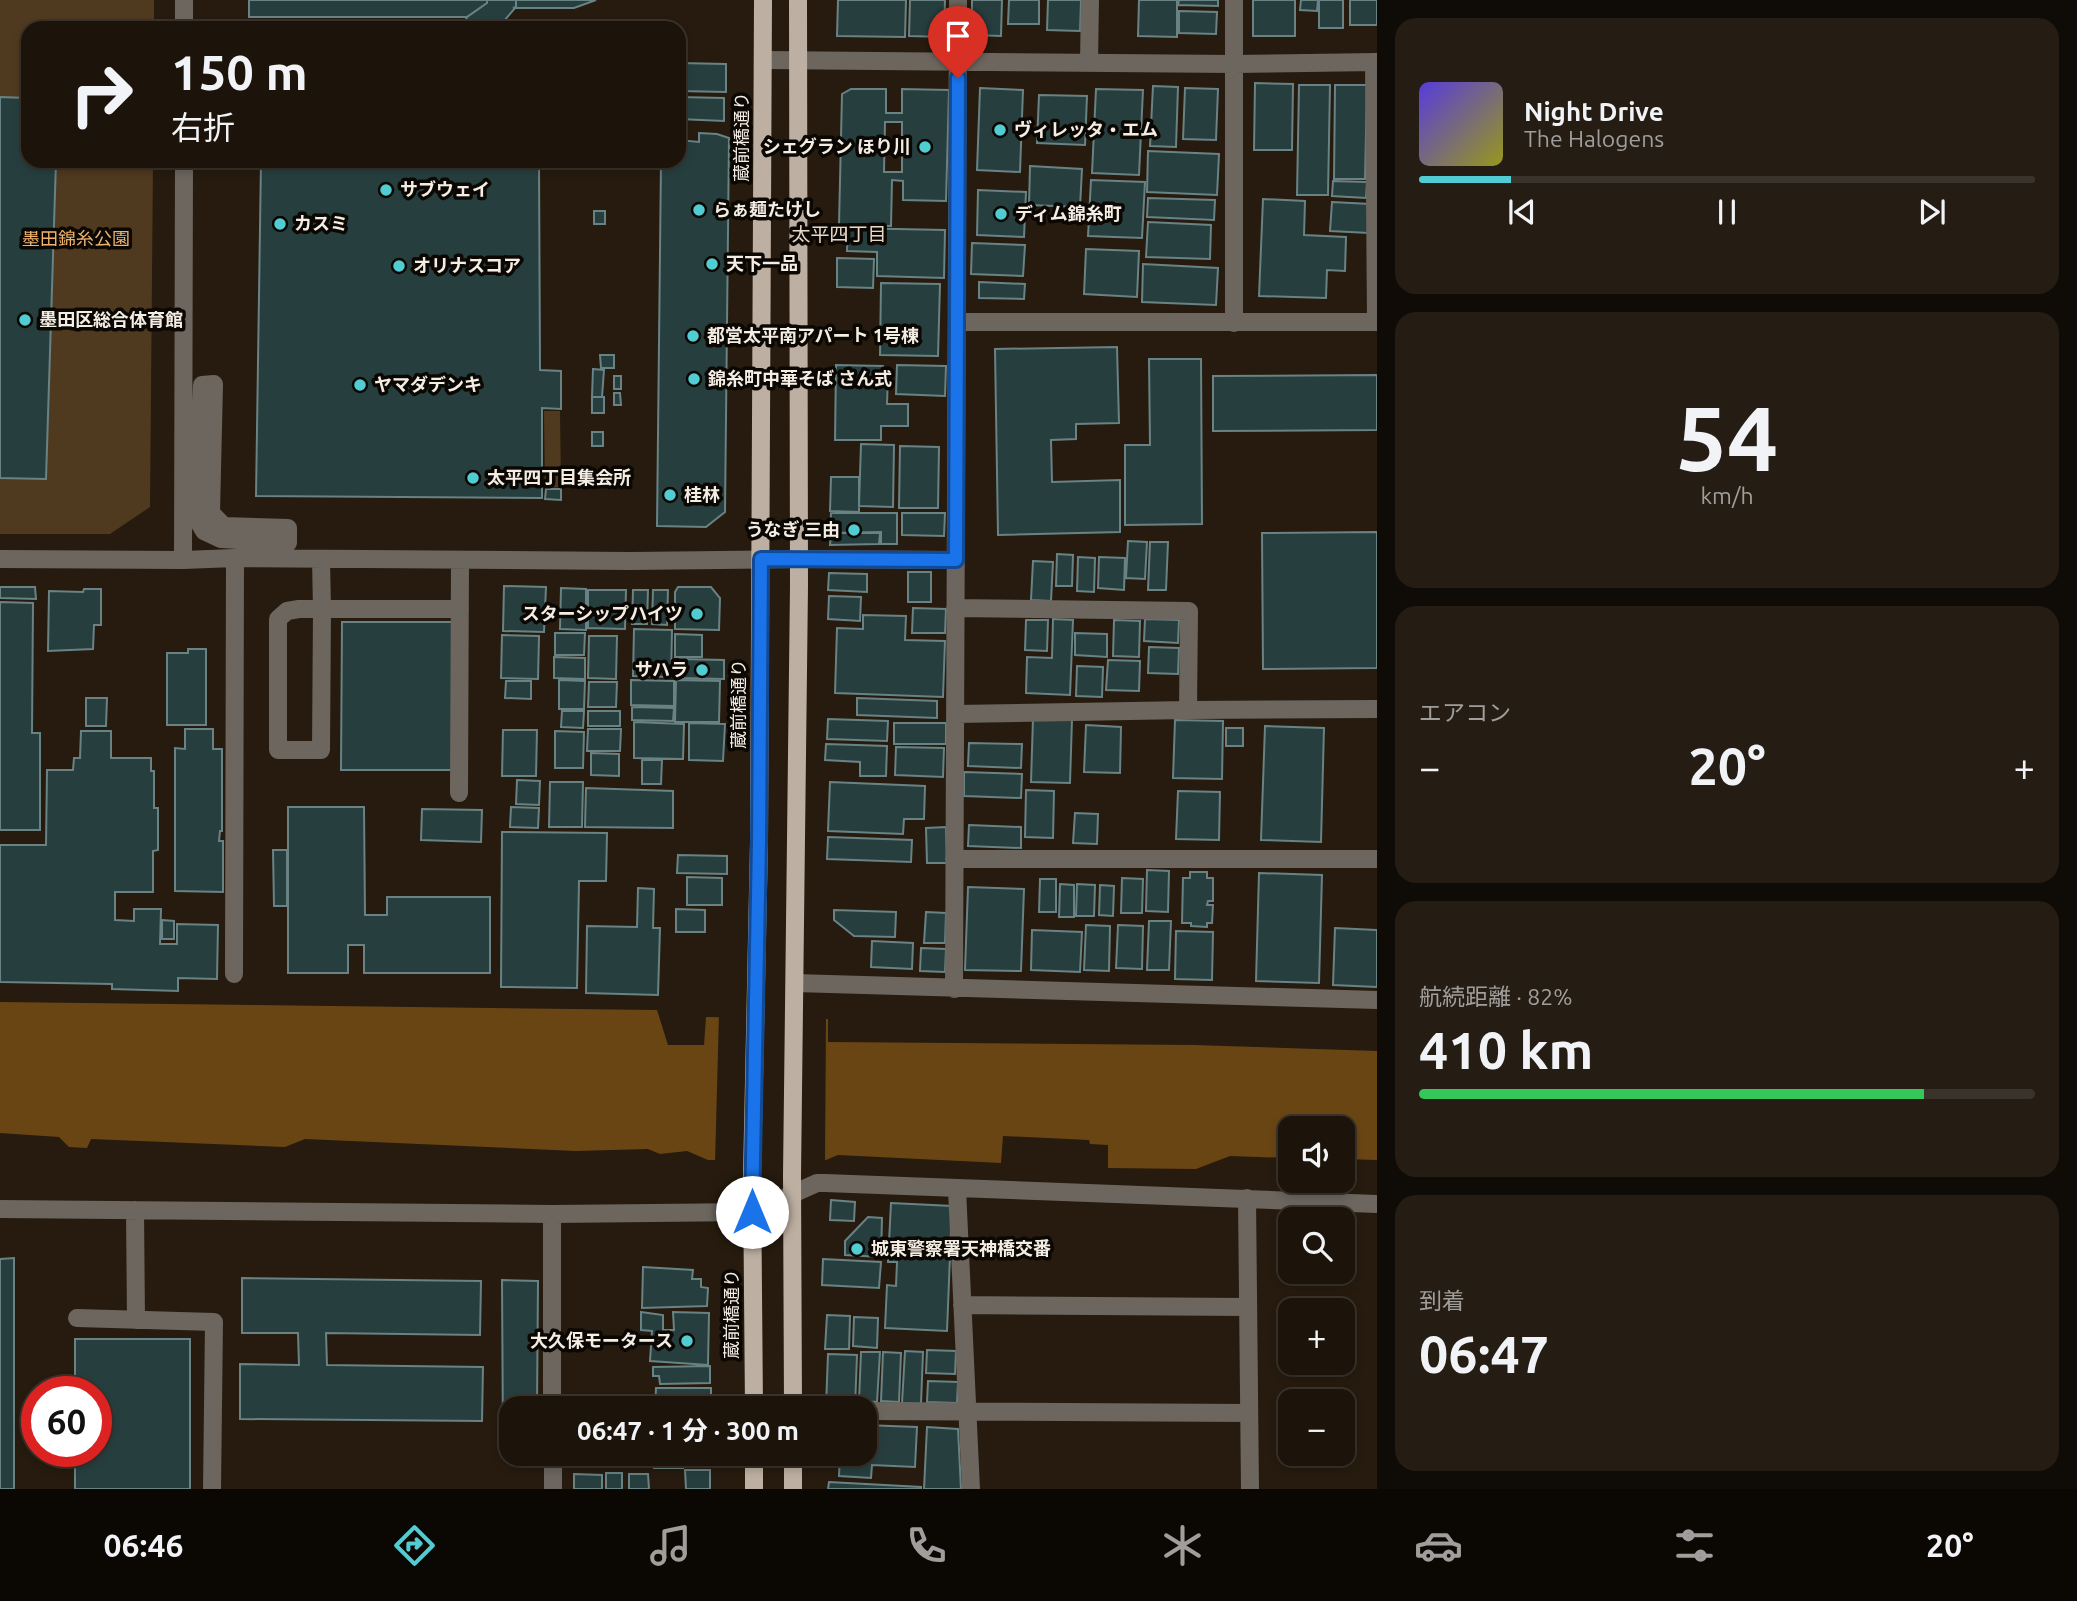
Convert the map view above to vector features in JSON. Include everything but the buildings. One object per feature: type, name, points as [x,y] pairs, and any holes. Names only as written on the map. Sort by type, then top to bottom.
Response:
[{"type":"main road","name":"蔵前橋通り","points":[[754,1396],[752,1175],[761,559],[763,0]]},
{"type":"main road","points":[[793,1396],[792,1176],[799,559],[798,0]]},
{"type":"main road","points":[[754,1466],[754,1489]]},
{"type":"main road","points":[[793,1466],[793,1489]]},
{"type":"street","points":[[184,0],[184,21]]},
{"type":"street","points":[[954,989],[958,0]]},
{"type":"street","points":[[1089,63],[1090,0]]},
{"type":"street","points":[[1234,0],[1234,323]]},
{"type":"street","points":[[764,60],[1234,64],[1376,62],[1376,322],[957,322]]},
{"type":"street","points":[[183,560],[184,168]]},
{"type":"street","points":[[214,384],[211,513],[225,526],[288,528],[288,543],[221,539],[204,531],[197,519],[202,385],[214,384]]},
{"type":"street","points":[[234,974],[235,558]]},
{"type":"street","points":[[0,559],[956,560]]},
{"type":"street","points":[[321,559],[322,610],[321,750],[278,750],[278,619],[287,611],[322,610],[460,609]]},
{"type":"street","points":[[459,793],[460,560]]},
{"type":"street","points":[[956,608],[1189,611],[1188,710]]},
{"type":"street","points":[[955,714],[1377,709]]},
{"type":"street","points":[[954,859],[1377,859]]},
{"type":"street","points":[[795,990],[954,989],[1377,1000]]},
{"type":"street","points":[[0,1209],[552,1214],[752,1212],[821,1183],[1377,1204]]},
{"type":"street","points":[[957,1189],[971,1489]]},
{"type":"street","points":[[1247,1198],[1250,1489]]},
{"type":"street","points":[[135,1210],[136,1320]]},
{"type":"street","points":[[552,1214],[552,1396]]},
{"type":"street","points":[[962,1305],[1248,1307]]},
{"type":"street","points":[[77,1318],[214,1322],[212,1489]]},
{"type":"street","points":[[877,1411],[1249,1413]]},
{"type":"street","points":[[552,1466],[553,1489]]},
{"type":"green space","name":"墨田錦糸公園","points":[[0,0],[154,0],[154,21],[21,21],[21,168],[153,168],[150,507],[110,534],[0,534]]},
{"type":"green space","points":[[544,411],[560,411],[561,487],[545,488]]},
{"type":"shaded area","points":[[0,1002],[657,1010],[668,1045],[704,1045],[706,1017],[828,1019],[828,1042],[1194,1045],[1377,1051],[1377,1160],[1355,1159],[1355,1116],[1278,1116],[1278,1158],[1230,1156],[1196,1169],[1108,1168],[1108,1145],[1090,1144],[1089,1140],[1003,1136],[1001,1163],[838,1155],[826,1160],[708,1160],[687,1151],[660,1154],[648,1149],[576,1151],[305,1139],[285,1147],[91,1139],[87,1148],[69,1147],[59,1137],[0,1133]]},
{"type":"pier","points":[[719,1014],[826,1015],[825,1164],[715,1164]]},
{"type":"place","name":"ヴィレッタ・エム","points":[[1000,130]]},
{"type":"place","name":"シェグラン ほり川","points":[[925,147]]},
{"type":"place","name":"サブウェイ","points":[[386,190]]},
{"type":"place","name":"らぁ麺たけし","points":[[699,210]]},
{"type":"place","name":"ディム錦糸町","points":[[1001,214]]},
{"type":"place","name":"カスミ","points":[[280,224]]},
{"type":"place","name":"天下一品","points":[[712,264]]},
{"type":"place","name":"オリナスコア","points":[[399,266]]},
{"type":"place","name":"墨田区総合体育館","points":[[25,320]]},
{"type":"place","name":"都営太平南アパート 1号棟","points":[[693,336]]},
{"type":"place","name":"錦糸町中華そば さん式","points":[[694,379]]},
{"type":"place","name":"ヤマダデンキ","points":[[360,385]]},
{"type":"place","name":"太平四丁目集会所","points":[[473,478]]},
{"type":"place","name":"桂林","points":[[670,495]]},
{"type":"place","name":"うなぎ 三由","points":[[854,530]]},
{"type":"place","name":"スターシップハイツ","points":[[697,614]]},
{"type":"place","name":"サハラ","points":[[702,670]]},
{"type":"place","name":"城東警察署天神橋交番","points":[[857,1249]]},
{"type":"place","name":"大久保モータース","points":[[687,1341]]},
{"type":"district","name":"太平四丁目","points":[[839,234]]},
{"type":"route","points":[[752,1212],[761,559],[956,560],[958,78]]}]
